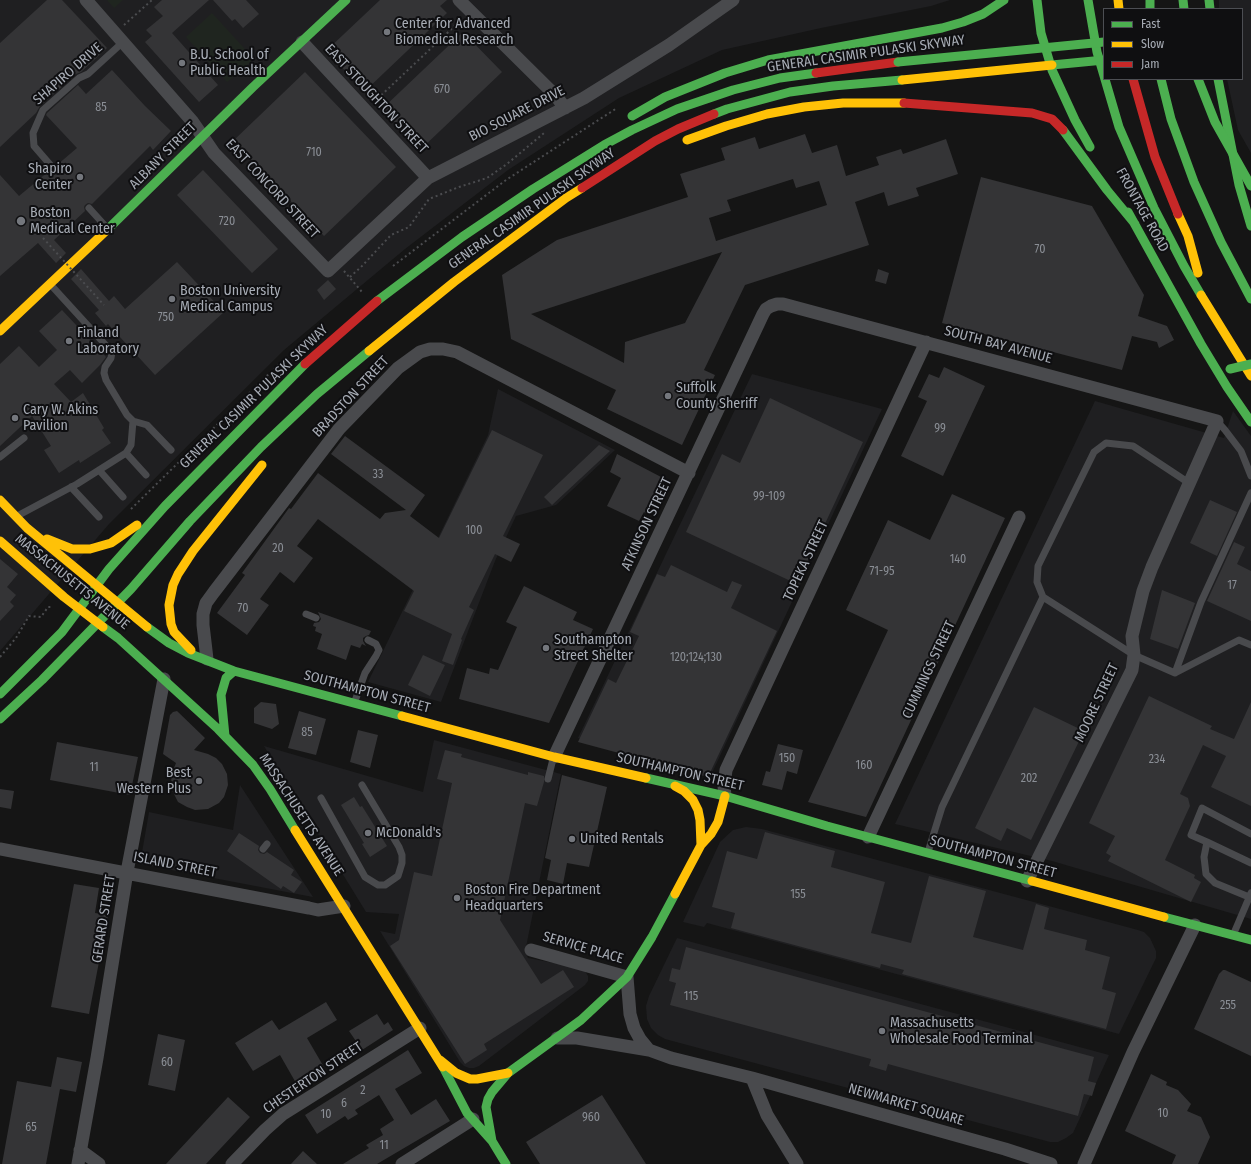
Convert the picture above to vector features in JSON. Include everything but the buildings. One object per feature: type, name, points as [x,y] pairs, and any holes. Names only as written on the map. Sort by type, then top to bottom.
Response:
[{"type":"main road","name":"ALBANY STREET","points":[[0,331],[346,0]]},
{"type":"main road","points":[[624,120],[665,97],[725,73],[768,60],[956,24],[983,14],[1004,0]]},
{"type":"main road","points":[[1037,0],[1044,43],[1057,82],[1074,120],[1096,156]]},
{"type":"main road","points":[[1088,0],[1097,52],[1103,75]]},
{"type":"main road","name":"GENERAL CASIMIR PULASKI SKYWAY","points":[[0,694],[62,632],[108,569],[165,506],[321,349],[424,264],[500,210],[604,145],[632,130],[694,103],[733,90],[780,78],[898,62],[1103,42]]},
{"type":"main road","name":"GENERAL CASIMIR PULASKI SKYWAY","points":[[0,719],[42,680],[118,602],[190,521],[261,447],[306,403],[349,366],[454,282],[566,198],[655,141],[704,118],[746,103],[811,88],[1103,60]]},
{"type":"main road","points":[[1104,80],[1127,148],[1164,228],[1206,304],[1251,376]]},
{"type":"main road","points":[[1133,80],[1148,134],[1163,180],[1188,236],[1206,304]]},
{"type":"main road","points":[[1161,80],[1172,119],[1194,182],[1221,242],[1251,299]]},
{"type":"main road","points":[[1198,80],[1218,128],[1251,186]]},
{"type":"main road","points":[[1218,80],[1239,185],[1251,226]]},
{"type":"main road","points":[[681,142],[767,114],[804,107],[843,103],[892,102],[1032,113],[1052,119],[1059,125],[1107,190],[1135,224]]},
{"type":"main road","points":[[533,189],[580,149]]},
{"type":"main road","points":[[602,174],[642,161]]},
{"type":"main road","name":"FRONTAGE ROAD","points":[[1102,168],[1135,224],[1183,314],[1220,376],[1251,422]]},
{"type":"main road","points":[[1220,376],[1230,369],[1251,364]]},
{"type":"main road","points":[[1227,386],[1245,384]]},
{"type":"main road","points":[[279,444],[306,403]]},
{"type":"main road","points":[[207,660],[190,650],[174,632],[169,610],[173,585],[178,574],[193,551],[270,456]]},
{"type":"main road","name":"MASSACHUSETTS AVENUE","points":[[0,500],[27,528],[118,602]]},
{"type":"main road","points":[[27,528],[43,538],[62,546],[90,549],[118,540],[165,506]]},
{"type":"main road","name":"MASSACHUSETTS AVENUE","points":[[0,541],[64,597],[118,638],[164,679],[225,736],[259,772],[439,1059],[453,1090],[473,1119],[492,1141],[506,1164]]},
{"type":"main road","name":"SOUTHAMPTON STREET","points":[[118,602],[169,643],[188,653],[234,671],[554,757],[725,796],[928,854],[1251,940]]},
{"type":"main road","points":[[225,736],[220,695],[226,678],[234,671]]},
{"type":"main road","points":[[669,783],[684,791],[693,800],[698,810],[700,820],[701,845]]},
{"type":"main road","points":[[492,1141],[487,1112],[487,1102],[496,1086],[508,1073],[581,1020],[627,977],[652,937],[701,845],[711,834],[718,822],[725,796]]},
{"type":"main road","points":[[439,1059],[456,1074],[470,1079],[508,1073]]},
{"type":"street","name":"EAST CONCORD STREET","points":[[86,0],[189,117],[204,136],[214,153],[328,271]]},
{"type":"street","points":[[459,0],[556,96],[565,108]]},
{"type":"street","name":"BIO SQUARE DRIVE","points":[[328,271],[428,178],[565,108],[669,45],[733,0]]},
{"type":"street","name":"EAST STOUGHTON STREET","points":[[302,42],[428,178]]},
{"type":"street","name":"SOUTH BAY AVENUE","points":[[771,306],[783,304],[1217,421]]},
{"type":"street","name":"ATKINSON STREET","points":[[554,757],[763,314],[766,309],[771,306]]},
{"type":"street","name":"TOPEKA STREET","points":[[725,796],[724,782],[726,770],[926,342]]},
{"type":"street","name":"BRADSTON STREET","points":[[207,660],[203,625],[203,614],[206,603],[339,429],[398,368],[430,348],[457,352],[689,472]]},
{"type":"street","name":"MOORE STREET","points":[[1027,881],[1132,670],[1134,655],[1132,636],[1143,591],[1152,567],[1217,421]]},
{"type":"street","name":"CUMMINGS STREET","points":[[868,837],[1019,517]]},
{"type":"street","name":"GERARD STREET","points":[[78,1164],[98,1058],[127,872],[164,679]]},
{"type":"street","name":"ISLAND STREET","points":[[0,849],[127,872],[318,910],[344,906]]},
{"type":"street","points":[[1084,1164],[1133,1052],[1195,925]]},
{"type":"street","name":"SERVICE PLACE","points":[[531,950],[627,977]]},
{"type":"street","points":[[627,977],[630,1014],[634,1028],[640,1039],[649,1050]]},
{"type":"street","name":"CHESTERTON STREET","points":[[232,1164],[283,1114],[420,1028]]},
{"type":"street","name":"NEWMARKET SQUARE","points":[[555,1038],[582,1038],[649,1050],[671,1058],[752,1078],[998,1147],[1051,1164]]},
{"type":"street","points":[[752,1078],[767,1115],[797,1164]]},
{"type":"street","points":[[402,1164],[473,1119]]},
{"type":"street","points":[[80,1150],[99,1164]]},
{"type":"lane","name":"SHAPIRO DRIVE","points":[[53,168],[34,146],[33,134],[43,110],[79,78],[88,74],[119,38]]},
{"type":"lane","points":[[88,208],[108,229]]},
{"type":"lane","points":[[50,284],[112,352],[111,358],[105,367],[104,373],[106,380],[127,416],[133,421],[147,425],[171,450]]},
{"type":"lane","points":[[16,517],[71,487],[126,453],[132,445],[133,421]]},
{"type":"lane","points":[[1217,421],[1241,451],[1251,476]]},
{"type":"lane","points":[[0,457],[24,438]]},
{"type":"lane","points":[[1176,673],[1134,655],[1043,597],[1037,582],[1038,566],[1094,452],[1106,443],[1133,446],[1189,483]]},
{"type":"lane","points":[[126,453],[146,475]]},
{"type":"lane","points":[[99,470],[123,497]]},
{"type":"lane","points":[[71,487],[99,517]]},
{"type":"lane","points":[[1176,673],[1201,602],[1251,493]]},
{"type":"lane","points":[[928,854],[942,807],[1043,597]]},
{"type":"lane","points":[[306,614],[316,618]]},
{"type":"lane","points":[[354,703],[365,673],[379,650],[376,644],[368,640]]},
{"type":"lane","points":[[1176,673],[1239,640],[1251,645]]},
{"type":"lane","points":[[548,779],[554,757]]},
{"type":"lane","points":[[321,798],[365,877],[378,885],[385,885],[398,876],[402,864],[402,855],[399,847],[362,785]]},
{"type":"lane","points":[[1251,834],[1202,808],[1191,834],[1251,863]]},
{"type":"lane","points":[[1207,842],[1204,857],[1206,874],[1215,882],[1250,895],[1233,935]]},
{"type":"path","points":[[119,38],[152,0]]},
{"type":"path","points":[[372,104],[462,18]]},
{"type":"path","points":[[350,277],[391,235],[409,226],[429,199],[487,178],[507,164],[545,132]]},
{"type":"path","points":[[43,238],[104,305]]},
{"type":"path","points":[[343,269],[362,292]]},
{"type":"path","points":[[0,657],[16,638],[29,616],[41,617],[48,607],[55,607]]},
{"type":"shaded area","name":"Boston University Medical Campus","points":[[0,0],[950,0],[931,6],[722,50],[619,98],[508,170],[405,249],[284,350],[109,524],[0,651]]},
{"type":"shaded area","points":[[107,0],[123,0],[114,8]]},
{"type":"shaded area","points":[[1219,0],[1251,0],[1251,153],[1238,130],[1227,80],[1243,80],[1243,8],[1219,8]]},
{"type":"shaded area","points":[[212,13],[254,59],[227,82],[186,37]]},
{"type":"shaded area","points":[[752,374],[882,409],[711,775],[578,738]]},
{"type":"shaded area","points":[[498,389],[615,450],[556,505],[516,516],[495,561],[441,702],[368,682],[488,435]]},
{"type":"shaded area","points":[[1095,401],[1224,438],[1233,411],[1251,436],[1251,919],[1052,861],[895,824]]},
{"type":"shaded area","points":[[434,740],[561,774],[525,952],[528,958],[580,968],[585,971],[588,976],[588,981],[585,985],[479,1066],[474,1068],[464,1066],[460,1062],[380,931],[395,934],[399,914],[366,912],[264,746],[423,792]]},
{"type":"shaded area","points":[[240,785],[313,897],[140,864],[149,812],[233,830]]},
{"type":"shaded area","points":[[746,827],[762,829],[1138,930],[1144,932],[1150,938],[1156,951],[1156,958],[1119,1034],[707,923],[704,927],[683,922],[720,842],[733,830]]},
{"type":"shaded area","points":[[677,938],[1109,1055],[1073,1133],[1058,1142],[1050,1142],[665,1039],[651,1028],[647,1019],[646,1006],[649,996]]},
{"type":"traffic: fast","points":[[108,229],[253,87],[346,0]]},
{"type":"traffic: fast","points":[[632,116],[665,97],[725,73],[768,60],[942,28],[983,14],[1004,0]]},
{"type":"traffic: fast","points":[[1037,0],[1041,33],[1052,70],[1075,120],[1090,147]]},
{"type":"traffic: fast","points":[[1088,0],[1097,52],[1103,72]]},
{"type":"traffic: fast","points":[[1150,0],[1150,8]]},
{"type":"traffic: fast","points":[[1183,0],[1184,8]]},
{"type":"traffic: fast","points":[[1209,0],[1210,8]]},
{"type":"traffic: fast","points":[[898,62],[1103,42]]},
{"type":"traffic: fast","points":[[1052,65],[1103,60]]},
{"type":"traffic: fast","points":[[377,301],[462,237],[533,189],[604,145],[632,130],[677,109],[733,90],[780,78],[816,73]]},
{"type":"traffic: fast","points":[[714,114],[790,92],[833,86],[902,80]]},
{"type":"traffic: fast","points":[[1105,80],[1119,127],[1154,208],[1201,295]]},
{"type":"traffic: fast","points":[[1161,80],[1171,119],[1194,182],[1221,242],[1251,299]]},
{"type":"traffic: fast","points":[[1198,80],[1215,122],[1251,186]]},
{"type":"traffic: fast","points":[[1218,80],[1239,185],[1251,226]]},
{"type":"traffic: fast","points":[[1063,130],[1107,190],[1135,224]]},
{"type":"traffic: fast","points":[[1128,212],[1201,344],[1227,387],[1251,422]]},
{"type":"traffic: fast","points":[[0,719],[42,680],[131,589],[190,521],[261,447],[317,394],[369,351]]},
{"type":"traffic: fast","points":[[0,694],[62,632],[109,569],[165,506],[305,364]]},
{"type":"traffic: fast","points":[[1230,369],[1251,364]]},
{"type":"traffic: fast","points":[[103,627],[118,638],[218,729],[253,765],[270,789],[295,830]]},
{"type":"traffic: fast","points":[[147,627],[169,643],[188,653],[234,671],[402,716]]},
{"type":"traffic: fast","points":[[225,736],[221,695],[226,678],[234,671]]},
{"type":"traffic: fast","points":[[646,778],[725,796],[827,826],[1032,881]]},
{"type":"traffic: fast","points":[[492,1141],[486,1107],[492,1092],[508,1073],[581,1020],[627,977],[652,937],[675,894]]},
{"type":"traffic: fast","points":[[1164,917],[1251,940]]},
{"type":"traffic: fast","points":[[443,1067],[467,1113],[492,1141],[506,1164]]},
{"type":"traffic: slow","points":[[1118,0],[1119,8]]},
{"type":"traffic: slow","points":[[902,80],[1052,65]]},
{"type":"traffic: slow","points":[[687,140],[726,126],[767,114],[804,107],[843,103],[904,103]]},
{"type":"traffic: slow","points":[[369,351],[454,282],[566,198],[582,188]]},
{"type":"traffic: slow","points":[[1178,214],[1188,236],[1198,273]]},
{"type":"traffic: slow","points":[[0,331],[108,229]]},
{"type":"traffic: slow","points":[[1201,295],[1251,376]]},
{"type":"traffic: slow","points":[[191,650],[174,632],[171,624],[169,605],[173,585],[178,574],[193,551],[262,465]]},
{"type":"traffic: slow","points":[[0,500],[27,528],[147,627]]},
{"type":"traffic: slow","points":[[47,539],[72,549],[90,549],[111,543],[137,525]]},
{"type":"traffic: slow","points":[[0,541],[64,597],[103,627]]},
{"type":"traffic: slow","points":[[402,716],[554,757],[646,778]]},
{"type":"traffic: slow","points":[[675,786],[684,791],[693,800],[698,810],[701,845]]},
{"type":"traffic: slow","points":[[675,894],[701,845],[711,834],[718,822],[725,796]]},
{"type":"traffic: slow","points":[[295,830],[443,1067]]},
{"type":"traffic: slow","points":[[1032,881],[1164,917]]},
{"type":"traffic: slow","points":[[440,1060],[456,1073],[470,1079],[508,1073]]},
{"type":"traffic: jam","points":[[816,73],[898,62]]},
{"type":"traffic: jam","points":[[1133,80],[1155,157],[1178,214]]},
{"type":"traffic: jam","points":[[904,103],[1032,113],[1052,119],[1063,130]]},
{"type":"traffic: jam","points":[[582,188],[655,141],[678,129],[714,114]]},
{"type":"traffic: jam","points":[[305,364],[377,301]]},
{"type":"place","name":"Center for Advanced Biomedical Research","points":[[387,32]]},
{"type":"place","name":"B.U. School of Public Health","points":[[182,63]]},
{"type":"place","name":"Shapiro Center","points":[[80,177]]},
{"type":"place","name":"Boston Medical Center","points":[[21,221]]},
{"type":"place","name":"Boston University Medical Campus","points":[[172,299]]},
{"type":"place","name":"Finland Laboratory","points":[[69,341]]},
{"type":"place","name":"Suffolk County Sheriff","points":[[668,396]]},
{"type":"place","name":"Cary W. Akins Pavilion","points":[[15,418]]},
{"type":"place","name":"Southampton Street Shelter","points":[[546,648]]},
{"type":"place","name":"Best Western Plus","points":[[199,781]]},
{"type":"place","name":"McDonald's","points":[[368,833]]},
{"type":"place","name":"United Rentals","points":[[572,839]]},
{"type":"place","name":"Boston Fire Department Headquarters","points":[[457,898]]},
{"type":"place","name":"Massachusetts Wholesale Food Terminal","points":[[882,1031]]}]
